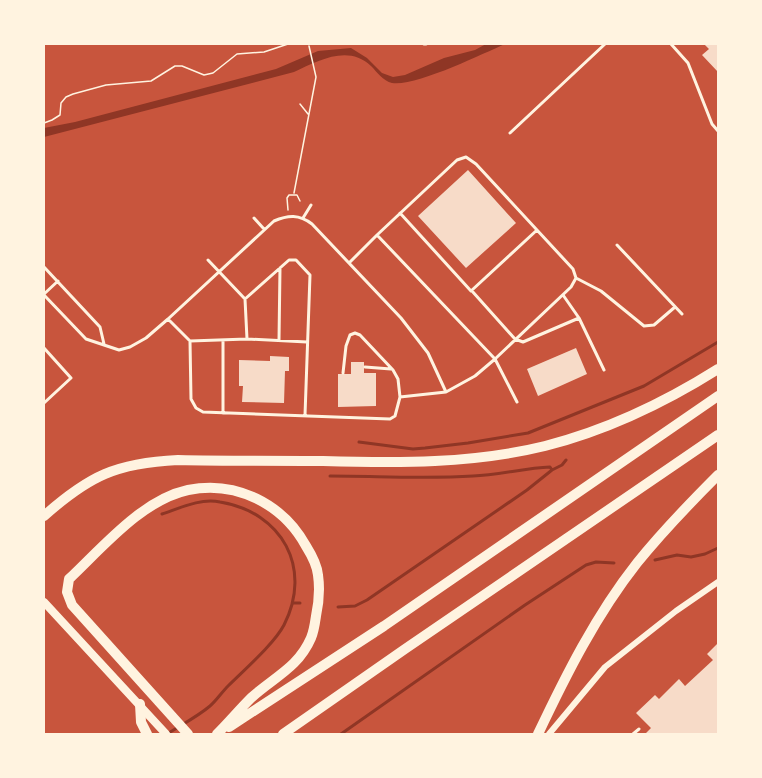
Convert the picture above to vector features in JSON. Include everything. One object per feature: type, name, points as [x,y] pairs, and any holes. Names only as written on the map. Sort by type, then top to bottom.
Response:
[{"type":"highway","points":[[44,516],[85,483],[100,475],[136,463],[177,460],[434,462],[489,457],[543,447],[613,424],[646,410],[678,394],[718,369]]},
{"type":"highway","points":[[218,735],[384,626],[718,396]]},
{"type":"highway","points":[[288,732],[415,642],[718,435]]},
{"type":"highway","points":[[538,735],[592,628],[637,564],[679,515],[718,475]]},
{"type":"highway","points":[[188,735],[72,605],[67,592],[69,579],[143,510],[165,498],[188,490],[212,487],[248,494],[277,509],[298,531],[312,555],[318,573],[319,599],[312,636],[300,657],[288,671],[252,698],[218,735]]},
{"type":"highway","points":[[140,704],[141,722],[147,735]]},
{"type":"main road","points":[[44,602],[164,732]]},
{"type":"street","points":[[549,735],[605,667],[676,611],[718,582]]},
{"type":"lane","points":[[510,133],[605,44]]},
{"type":"lane","points":[[671,44],[688,63],[712,124],[718,131]]},
{"type":"lane","points":[[349,263],[457,160],[466,157],[476,164],[573,269],[576,278],[601,291],[644,326],[654,325],[675,307]]},
{"type":"lane","points":[[303,218],[311,205]]},
{"type":"lane","points":[[400,213],[515,339],[523,342],[579,318]]},
{"type":"lane","points":[[58,281],[44,295],[86,339],[119,350],[146,338],[274,220],[288,216],[303,218],[312,224],[401,318],[422,345],[446,392]]},
{"type":"lane","points":[[254,218],[264,229]]},
{"type":"lane","points":[[471,291],[537,230]]},
{"type":"lane","points":[[377,235],[495,359],[517,402]]},
{"type":"lane","points":[[617,244],[682,314]]},
{"type":"lane","points":[[208,260],[245,299],[247,339]]},
{"type":"lane","points":[[245,299],[289,260],[296,260],[310,275],[305,415]]},
{"type":"lane","points":[[44,267],[100,327],[104,344]]},
{"type":"lane","points":[[279,340],[280,268]]},
{"type":"lane","points":[[400,397],[446,392],[475,376],[571,287],[576,278]]},
{"type":"lane","points":[[562,295],[579,318],[604,370]]},
{"type":"lane","points":[[168,319],[190,341],[190,399],[196,408],[203,412],[390,419],[395,416],[400,397],[398,379],[393,370],[360,335],[355,333],[350,335],[346,346],[343,373]]},
{"type":"lane","points":[[190,341],[247,339],[307,342]]},
{"type":"lane","points":[[223,340],[223,413]]},
{"type":"lane","points":[[44,348],[71,378],[44,403]]},
{"type":"lane","points":[[365,367],[393,370]]},
{"type":"lane","points":[[633,735],[639,729]]},
{"type":"path","points":[[44,123],[60,115],[63,99],[73,94],[106,85],[151,81],[175,66],[182,66],[204,75],[213,73],[237,54],[264,52],[288,44],[314,44]]},
{"type":"path","points":[[294,194],[316,72],[309,45]]},
{"type":"path","points":[[300,104],[309,114]]},
{"type":"path","points":[[288,216],[287,198],[289,195],[299,196],[300,201]]},
{"type":"shaded area","points":[[486,44],[505,44],[449,69],[403,83],[392,83],[380,76],[362,59],[343,55],[323,59],[294,72],[44,137],[44,128],[75,122],[276,69],[318,51],[351,48],[367,58],[382,73],[393,77],[405,75],[444,58],[475,50]]},
{"type":"building","points":[[704,44],[718,44],[718,72],[702,55],[709,49]]},
{"type":"building","points":[[468,170],[516,223],[466,268],[418,216]]},
{"type":"building","points":[[576,348],[587,374],[538,396],[527,369]]},
{"type":"building","points":[[270,356],[289,357],[289,371],[285,371],[284,403],[242,402],[243,386],[239,386],[239,360],[270,361]]},
{"type":"building","points":[[351,362],[364,362],[364,373],[376,373],[376,406],[338,407],[338,374],[351,374]]},
{"type":"building","points":[[718,643],[718,734],[645,734],[651,728],[636,713],[655,695],[659,699],[679,679],[685,686],[713,660],[707,654]]},
{"type":"waterway","points":[[359,442],[413,449],[528,433],[644,386],[718,342]]},
{"type":"waterway","points":[[338,607],[355,606],[367,600],[527,490],[566,460]]},
{"type":"waterway","points":[[330,476],[455,477],[550,467],[552,470]]},
{"type":"waterway","points":[[162,514],[190,504],[213,501],[242,508],[260,517],[275,530],[286,546],[293,564],[295,583],[292,604],[284,625],[273,640],[210,706],[167,734]]},
{"type":"waterway","points":[[655,560],[677,555],[691,557],[718,548]]},
{"type":"waterway","points":[[341,734],[586,565],[596,562],[614,563]]},
{"type":"waterway","points":[[293,603],[300,603]]}]
